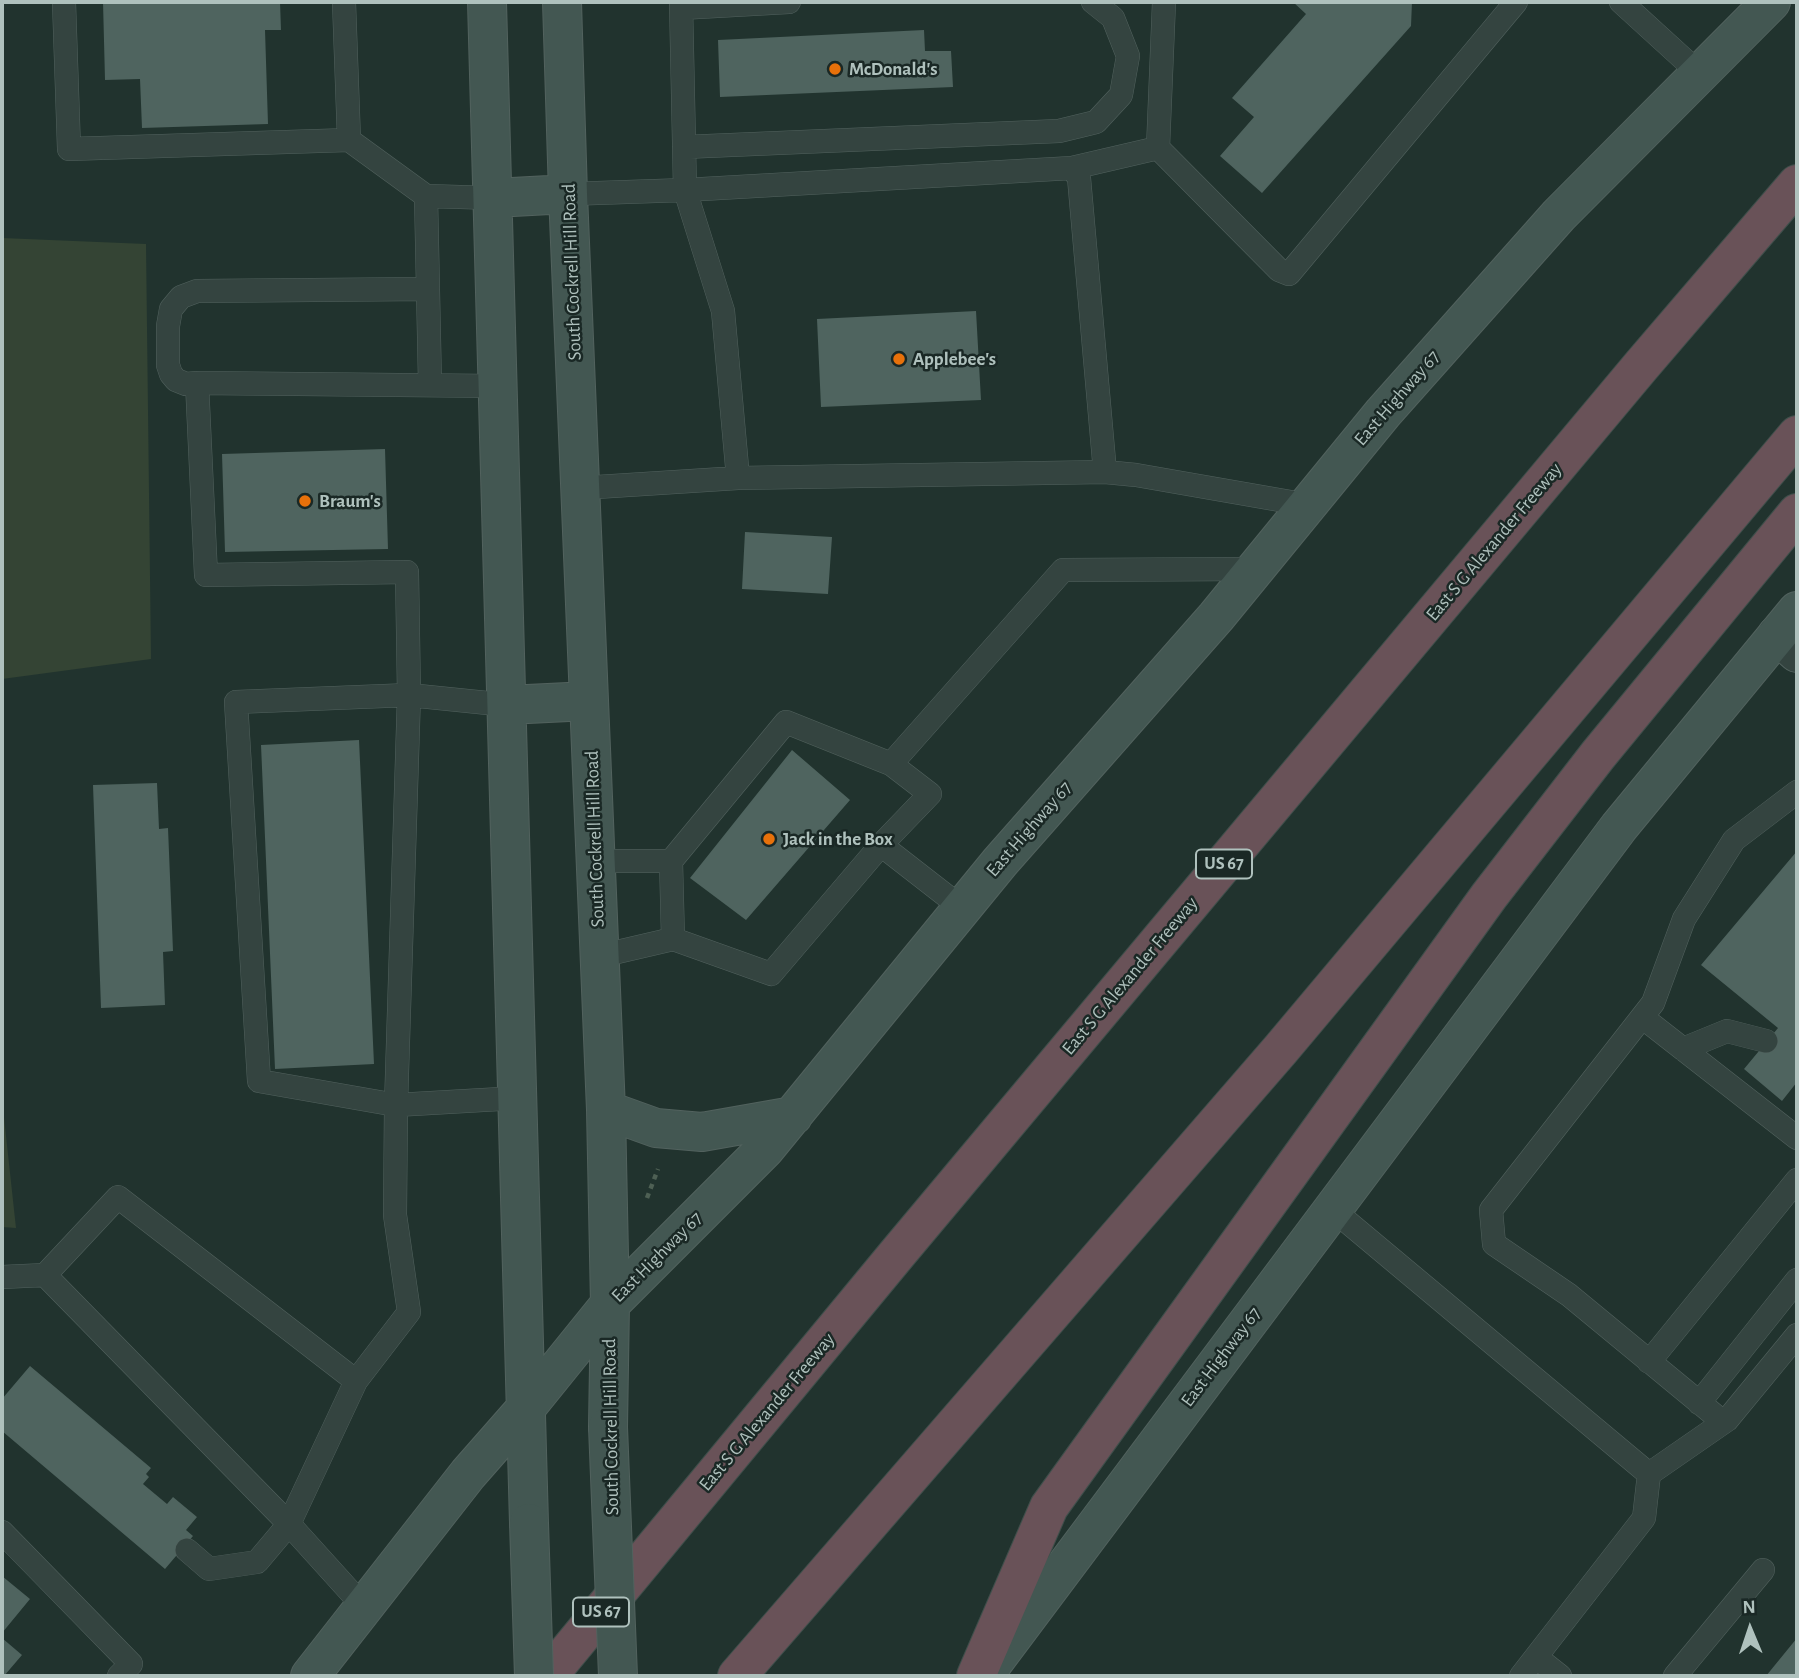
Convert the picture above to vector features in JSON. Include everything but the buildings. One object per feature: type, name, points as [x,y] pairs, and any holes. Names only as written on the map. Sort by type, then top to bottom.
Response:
[{"type":"highway","name":"East S G Alexander Freeway","points":[[548,1676],[1587,430],[1797,184]]},
{"type":"highway","points":[[737,1676],[1281,1049],[1797,435]]},
{"type":"highway","points":[[976,1676],[1049,1507],[1489,896],[1598,755],[1797,513]]},
{"type":"highway","points":[[526,1676],[654,1547]]},
{"type":"main road","points":[[487,2],[534,1676]]},
{"type":"main road","name":"South Cockrell Hill Road","points":[[562,2],[606,1110],[610,1304],[608,1427],[618,1676]]},
{"type":"main road","name":"East Highway 67","points":[[310,1676],[468,1474],[526,1408],[610,1304],[765,1149],[1000,862],[1216,617],[1383,413],[1559,215],[1772,2]]},
{"type":"main road","points":[[494,198],[568,194]]},
{"type":"main road","name":"East Highway 67","points":[[983,1676],[1619,827],[1791,633]]},
{"type":"main road","points":[[507,705],[589,701]]},
{"type":"main road","points":[[606,1110],[656,1128],[702,1132],[793,1116]]},
{"type":"lane","points":[[64,2],[69,149],[349,140],[426,196],[494,198]]},
{"type":"lane","points":[[344,2],[349,140]]},
{"type":"lane","points":[[738,478],[723,311],[685,190],[681,5],[789,2]]},
{"type":"lane","points":[[684,147],[1059,131],[1096,122],[1121,94],[1128,56],[1113,18],[1093,2]]},
{"type":"lane","points":[[1164,2],[1158,148],[1279,270],[1289,274],[1516,2]]},
{"type":"lane","points":[[1621,2],[1700,74]]},
{"type":"lane","points":[[568,194],[1072,168],[1158,148]]},
{"type":"lane","points":[[1072,168],[1079,178],[1105,472]]},
{"type":"lane","points":[[426,196],[430,384]]},
{"type":"lane","points":[[428,289],[197,291],[181,297],[171,309],[168,326],[171,374],[176,380],[186,384],[499,386]]},
{"type":"lane","points":[[187,1550],[209,1569],[257,1562],[289,1524],[356,1381],[409,1311],[395,1214],[409,695],[407,572],[206,575],[197,383]]},
{"type":"lane","points":[[581,488],[738,478],[1105,472],[1308,505]]},
{"type":"lane","points":[[891,764],[1063,570],[1255,569]]},
{"type":"lane","points":[[507,705],[409,695],[236,702],[260,1081],[396,1105],[518,1098]]},
{"type":"lane","points":[[600,956],[673,939],[771,974],[881,845],[930,794],[891,764],[786,722],[671,861],[673,939]]},
{"type":"lane","points":[[1723,1422],[1569,1295],[1494,1244],[1491,1210],[1653,1003],[1684,919],[1734,840],[1797,792]]},
{"type":"lane","points":[[881,845],[962,908]]},
{"type":"lane","points":[[596,861],[671,861]]},
{"type":"lane","points":[[1642,1017],[1797,1138]]},
{"type":"lane","points":[[1683,1049],[1727,1031],[1766,1041]]},
{"type":"lane","points":[[1649,1363],[1797,1180]]},
{"type":"lane","points":[[2,1277],[45,1275],[118,1197],[356,1381]]},
{"type":"lane","points":[[1332,1209],[1650,1474]]},
{"type":"lane","points":[[45,1275],[289,1524],[364,1607]]},
{"type":"lane","points":[[1699,1403],[1797,1280]]},
{"type":"lane","points":[[1521,1676],[1644,1518],[1650,1474],[1727,1420],[1797,1335]]},
{"type":"lane","points":[[2,1532],[132,1672]]},
{"type":"lane","points":[[1675,1676],[1763,1570]]},
{"type":"lane","points":[[1536,1657],[1560,1676]]},
{"type":"path","points":[[645,1205],[658,1168]]},
{"type":"green space","points":[[2,238],[146,244],[151,659],[2,679]]},
{"type":"green space","points":[[2,1099],[16,1228],[2,1227]]},
{"type":"place","name":"McDonald's","points":[[835,69]]},
{"type":"place","name":"Applebee's","points":[[899,359]]},
{"type":"place","name":"Braum's","points":[[305,501]]},
{"type":"place","name":"Jack in the Box","points":[[769,839]]}]
